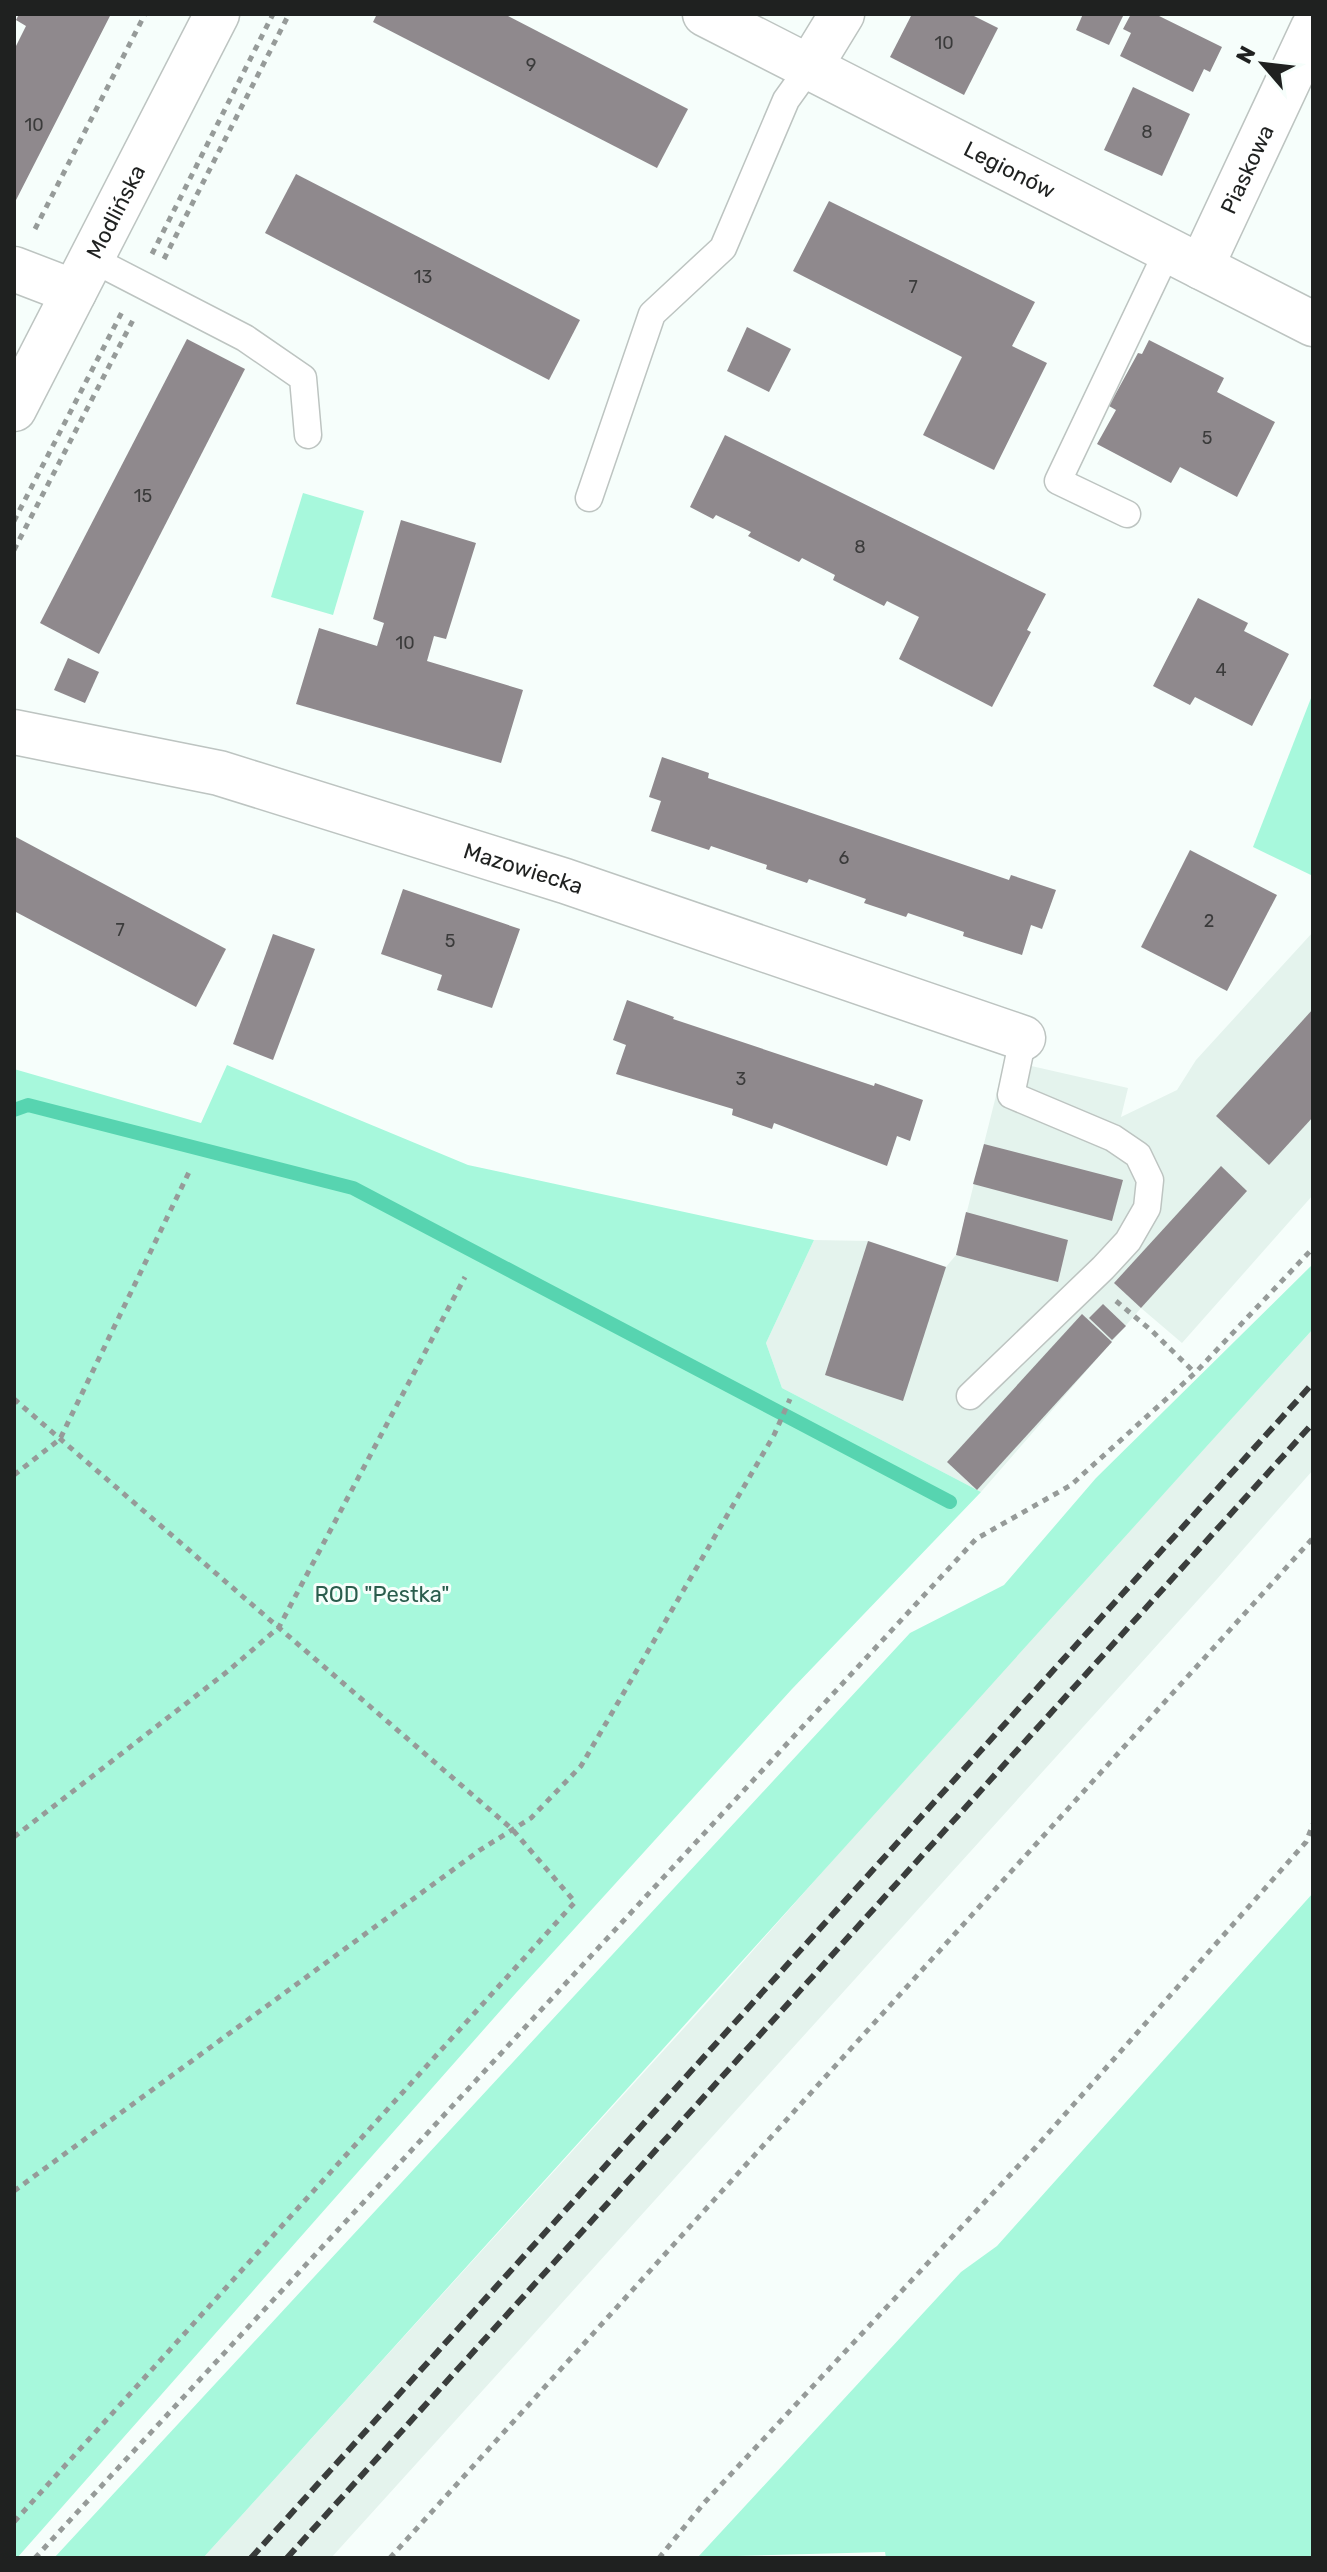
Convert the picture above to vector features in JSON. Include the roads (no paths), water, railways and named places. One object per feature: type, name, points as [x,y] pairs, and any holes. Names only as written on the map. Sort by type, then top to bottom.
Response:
[{"type":"street","name":"Modlińska","points":[[14,409],[217,14]]},
{"type":"street","name":"Legionów","points":[[705,14],[1313,324]]},
{"type":"street","points":[[809,68],[842,14]]},
{"type":"street","name":"Piaskowa","points":[[1185,259],[1313,28]]},
{"type":"street","points":[[14,269],[83,275]]},
{"type":"street","name":"Mazowiecka","points":[[14,732],[234,778],[565,881],[1023,1038]]},
{"type":"lane","points":[[589,498],[652,314],[723,248],[786,100],[809,68]]},
{"type":"lane","points":[[1127,514],[1058,481],[1185,259]]},
{"type":"lane","points":[[83,275],[245,338],[303,378],[308,435]]},
{"type":"lane","points":[[970,1396],[1128,1241],[1147,1208],[1150,1180],[1138,1155],[1113,1138],[1011,1095],[1023,1038]]},
{"type":"waterway","points":[[14,1110],[28,1105],[353,1188],[950,1502]]},
{"type":"railway","points":[[251,2558],[1313,1383]]},
{"type":"railway","points":[[287,2558],[1313,1423]]},
{"type":"park label","name":"ROD \"Pestka\"","points":[[382,1594]]}]
